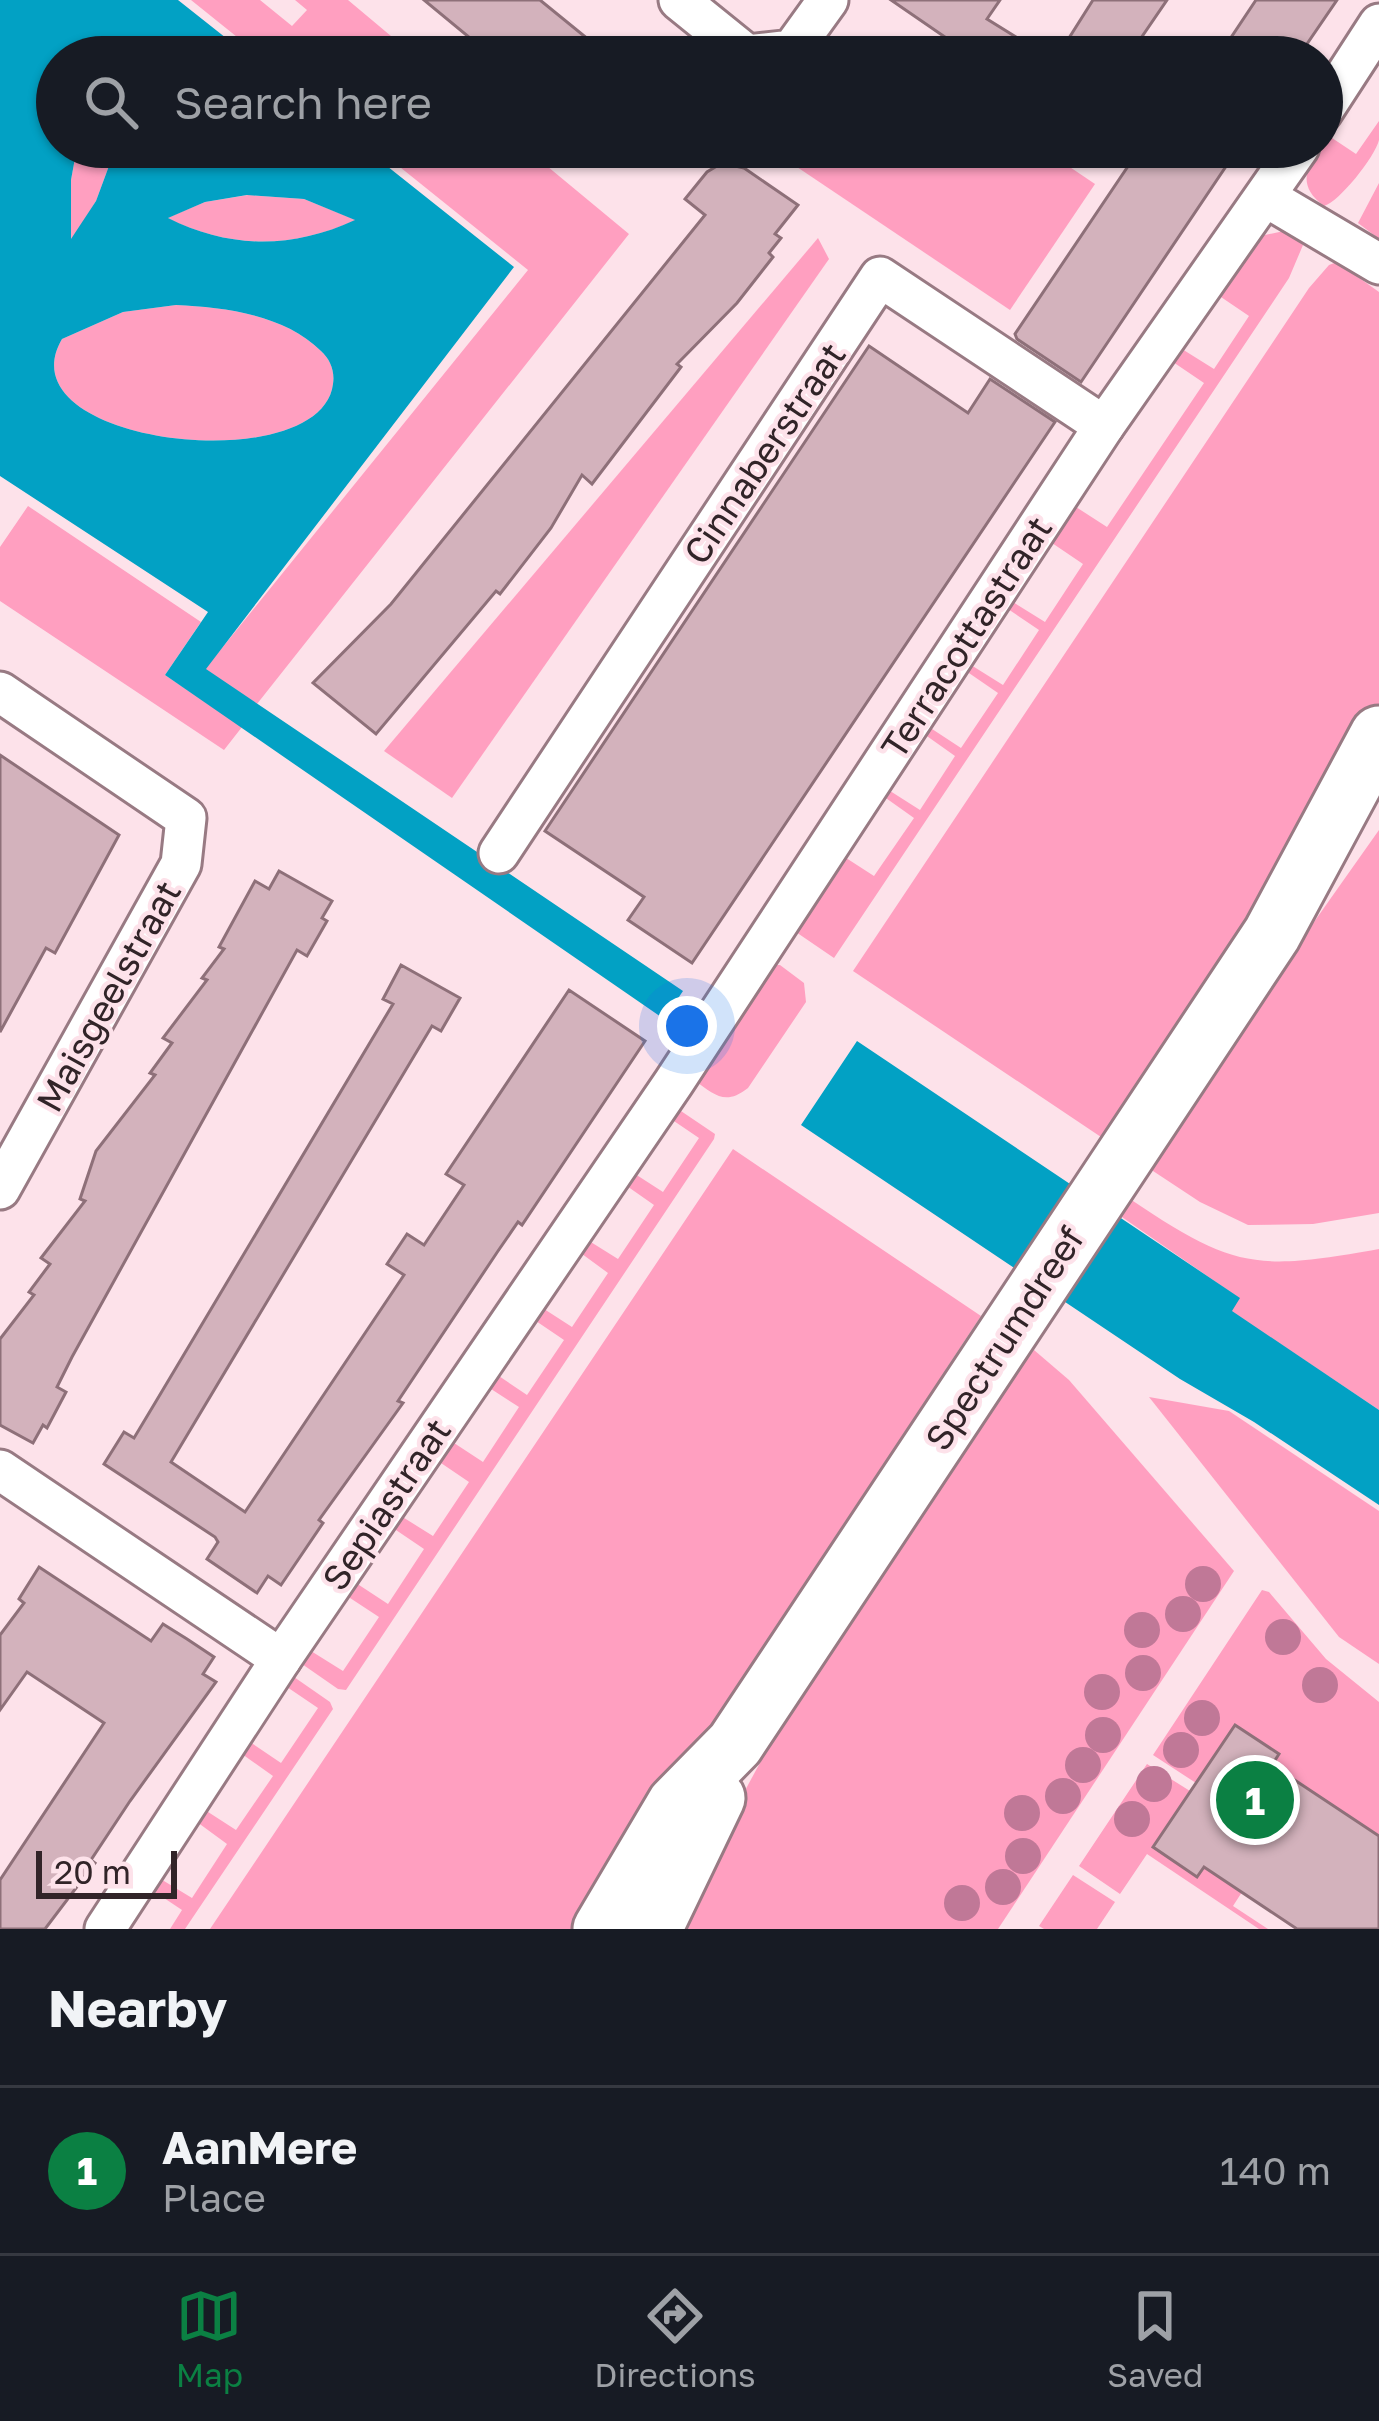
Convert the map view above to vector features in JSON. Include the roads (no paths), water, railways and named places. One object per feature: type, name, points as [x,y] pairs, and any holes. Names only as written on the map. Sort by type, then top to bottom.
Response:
[{"type":"main road","name":"Spectrumdreef","points":[[602,1929],[676,1804],[735,1744],[1272,934],[1379,735]]},
{"type":"main road","name":"Spectrumdreef","points":[[1272,934],[1379,814]]},
{"type":"main road","name":"Spectrumdreef","points":[[653,1929],[708,1822],[735,1744]]},
{"type":"street","points":[[679,0],[724,36]]},
{"type":"street","points":[[802,36],[828,0]]},
{"type":"street","points":[[1343,80],[1379,24]]},
{"type":"street","name":"Terracottastraat","points":[[674,1082],[1104,426],[1286,168]]},
{"type":"street","points":[[1267,197],[1379,264]]},
{"type":"street","name":"Cinnaberstraat","points":[[499,853],[880,278],[1104,426]]},
{"type":"street","name":"Maisgeelstraat","points":[[0,692],[186,818],[182,864],[0,1190]]},
{"type":"street","name":"Sepiastraat","points":[[105,1929],[281,1658],[674,1082]]},
{"type":"street","points":[[0,1470],[281,1658]]},
{"type":"water","points":[[0,0],[178,0],[223,36],[36,36],[36,168],[73,168],[71,239],[96,201],[108,168],[389,168],[514,267],[206,669],[683,991],[664,1019],[165,675],[208,612],[0,476]],"holes":[[[247,195],[304,199],[355,220],[308,236],[261,241],[215,235],[168,218],[205,202]],[[176,305],[272,321],[306,339],[327,358],[333,384],[315,414],[277,433],[226,440],[170,438],[117,425],[76,404],[55,375],[62,339],[123,312]]]},
{"type":"water","points":[[857,1041],[1240,1298],[1232,1311],[1379,1410],[1379,1505],[1180,1379],[801,1125]]},
{"type":"place","name":"AanMere","points":[[1255,1800]]}]
